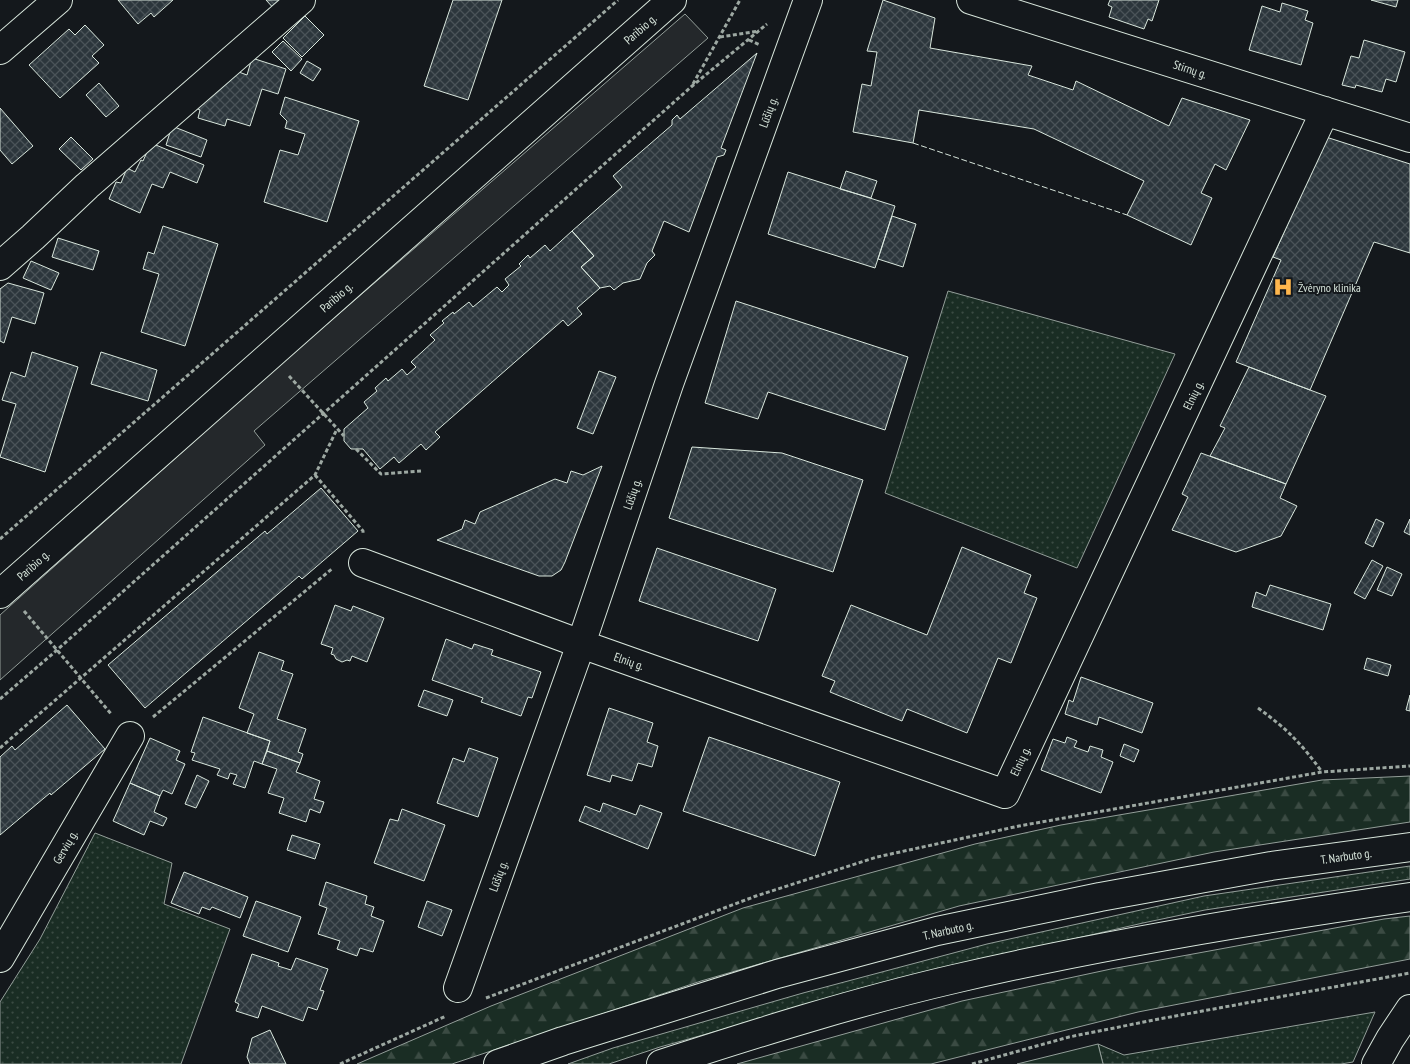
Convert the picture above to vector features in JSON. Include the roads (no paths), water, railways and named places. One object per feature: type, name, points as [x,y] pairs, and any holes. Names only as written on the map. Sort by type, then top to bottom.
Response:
[{"type":"street","points":[[0,50],[58,0]]},
{"type":"street","points":[[0,266],[33,238],[87,186],[301,0]]},
{"type":"street","name":"Paribio g.","points":[[3,592],[672,0]]},
{"type":"street","name":"Lūšių g.","points":[[463,1000],[669,384],[808,0]]},
{"type":"street","name":"Stirnų g.","points":[[971,0],[1410,138]]},
{"type":"street","name":"Elnių g.","points":[[363,563],[581,644],[1005,794],[1087,616],[1326,112]]},
{"type":"street","name":"Gervių g.","points":[[0,958],[130,736]]},
{"type":"street","name":"T. Narbuto g.","points":[[498,1064],[572,1038],[777,974],[937,932],[1100,897],[1271,866],[1410,847]]},
{"type":"street","points":[[661,1064],[791,1022],[953,980],[1102,948],[1272,917],[1410,896]]},
{"type":"street","points":[[1376,1064],[1410,1009]]},
{"type":"place","name":"Žvėryno klinika","points":[[1283,287]]}]
